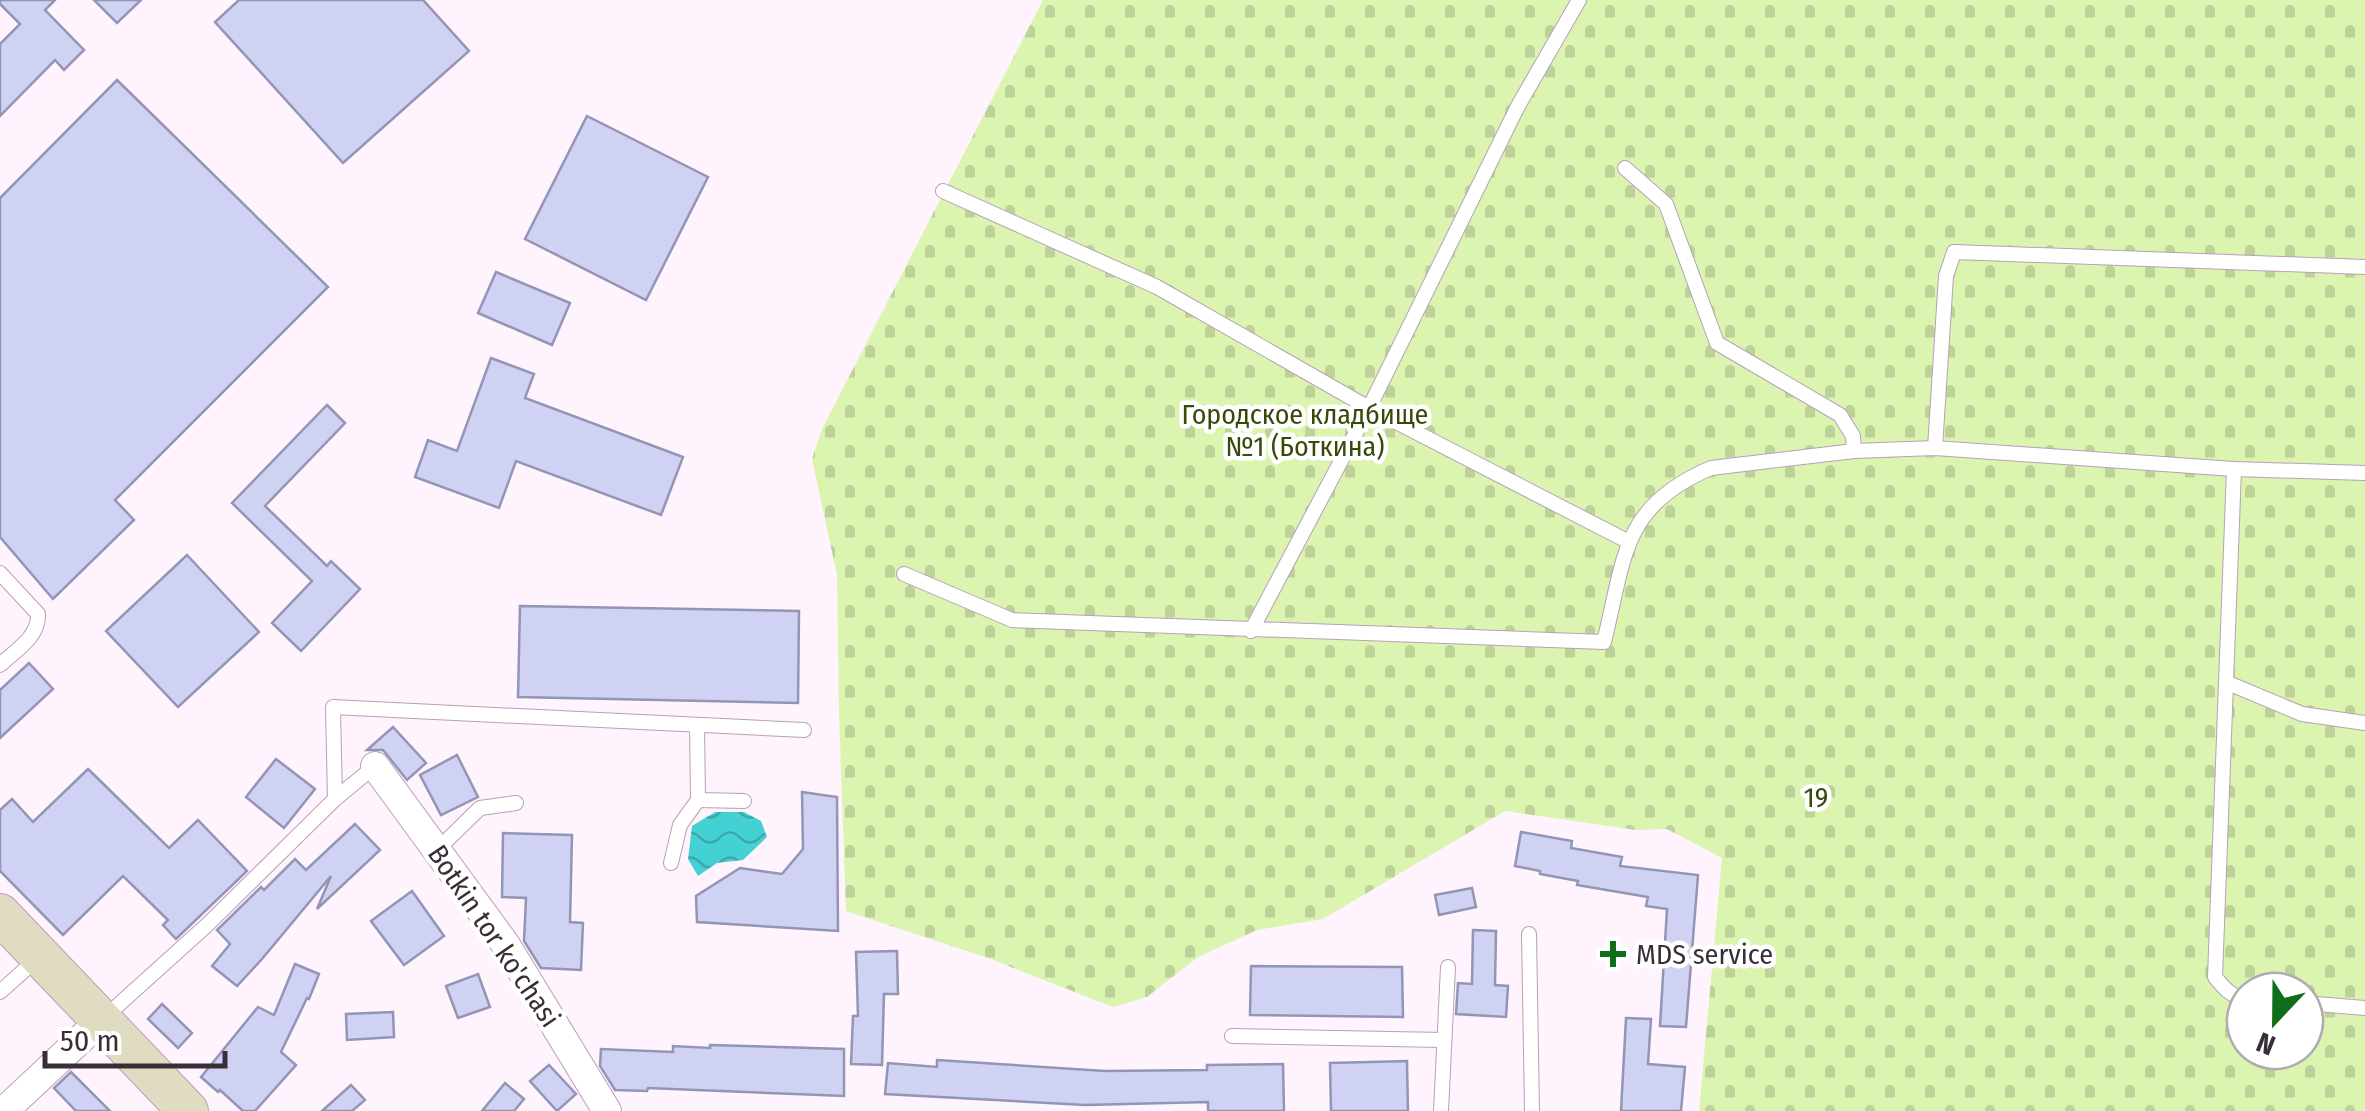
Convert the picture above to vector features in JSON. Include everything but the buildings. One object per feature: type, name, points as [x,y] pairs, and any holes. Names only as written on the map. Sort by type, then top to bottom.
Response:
[{"type":"street","name":"Botkin tor ko'chasi","points":[[375,766],[506,944],[607,1111]]},
{"type":"street","points":[[0,914],[165,1111]]},
{"type":"street","points":[[0,936],[14,979],[95,1026],[188,1111]]},
{"type":"street","points":[[4,1111],[95,1026]]},
{"type":"lane","points":[[1251,631],[1369,408],[1518,106],[1579,0]]},
{"type":"lane","points":[[1625,168],[1666,204],[1716,342],[1840,416],[1852,436],[1854,450]]},
{"type":"lane","points":[[943,191],[1156,287],[1369,408],[1630,542]]},
{"type":"lane","points":[[1935,448],[1946,276],[1954,252],[2365,267]]},
{"type":"lane","points":[[904,574],[1012,620],[1604,642],[1637,524],[1660,497],[1689,477],[1711,468],[1854,450],[1935,448],[2234,469],[2365,473]]},
{"type":"lane","points":[[2225,990],[2216,977],[2234,469]]},
{"type":"lane","points":[[0,573],[38,614],[39,622],[37,630],[0,665]]},
{"type":"lane","points":[[2228,683],[2302,714],[2365,723]]},
{"type":"lane","points":[[334,800],[333,707],[804,730]]},
{"type":"lane","points":[[671,863],[680,826],[698,800],[697,725]]},
{"type":"lane","points":[[95,1026],[375,766]]},
{"type":"lane","points":[[698,800],[744,801]]},
{"type":"lane","points":[[437,850],[480,808],[516,803]]},
{"type":"lane","points":[[1529,934],[1532,1111]]},
{"type":"lane","points":[[1441,1111],[1448,967]]},
{"type":"lane","points":[[2325,1005],[2365,1008]]},
{"type":"lane","points":[[1232,1036],[1444,1040]]},
{"type":"green space","name":"Городское кладбище №1 (Боткина)","points":[[1043,0],[2365,0],[2365,1111],[1699,1111],[1722,858],[1667,829],[1636,830],[1505,811],[1323,919],[1257,930],[1198,957],[1147,997],[1113,1007],[988,958],[846,911],[837,575],[812,459],[822,429]]},
{"type":"water","points":[[715,812],[744,812],[761,821],[767,837],[743,860],[717,863],[698,876],[688,859],[692,826]]},
{"type":"place","name":"MDS service","points":[[1613,954]]},
{"type":"park label","name":"19","points":[[1816,797]]}]
